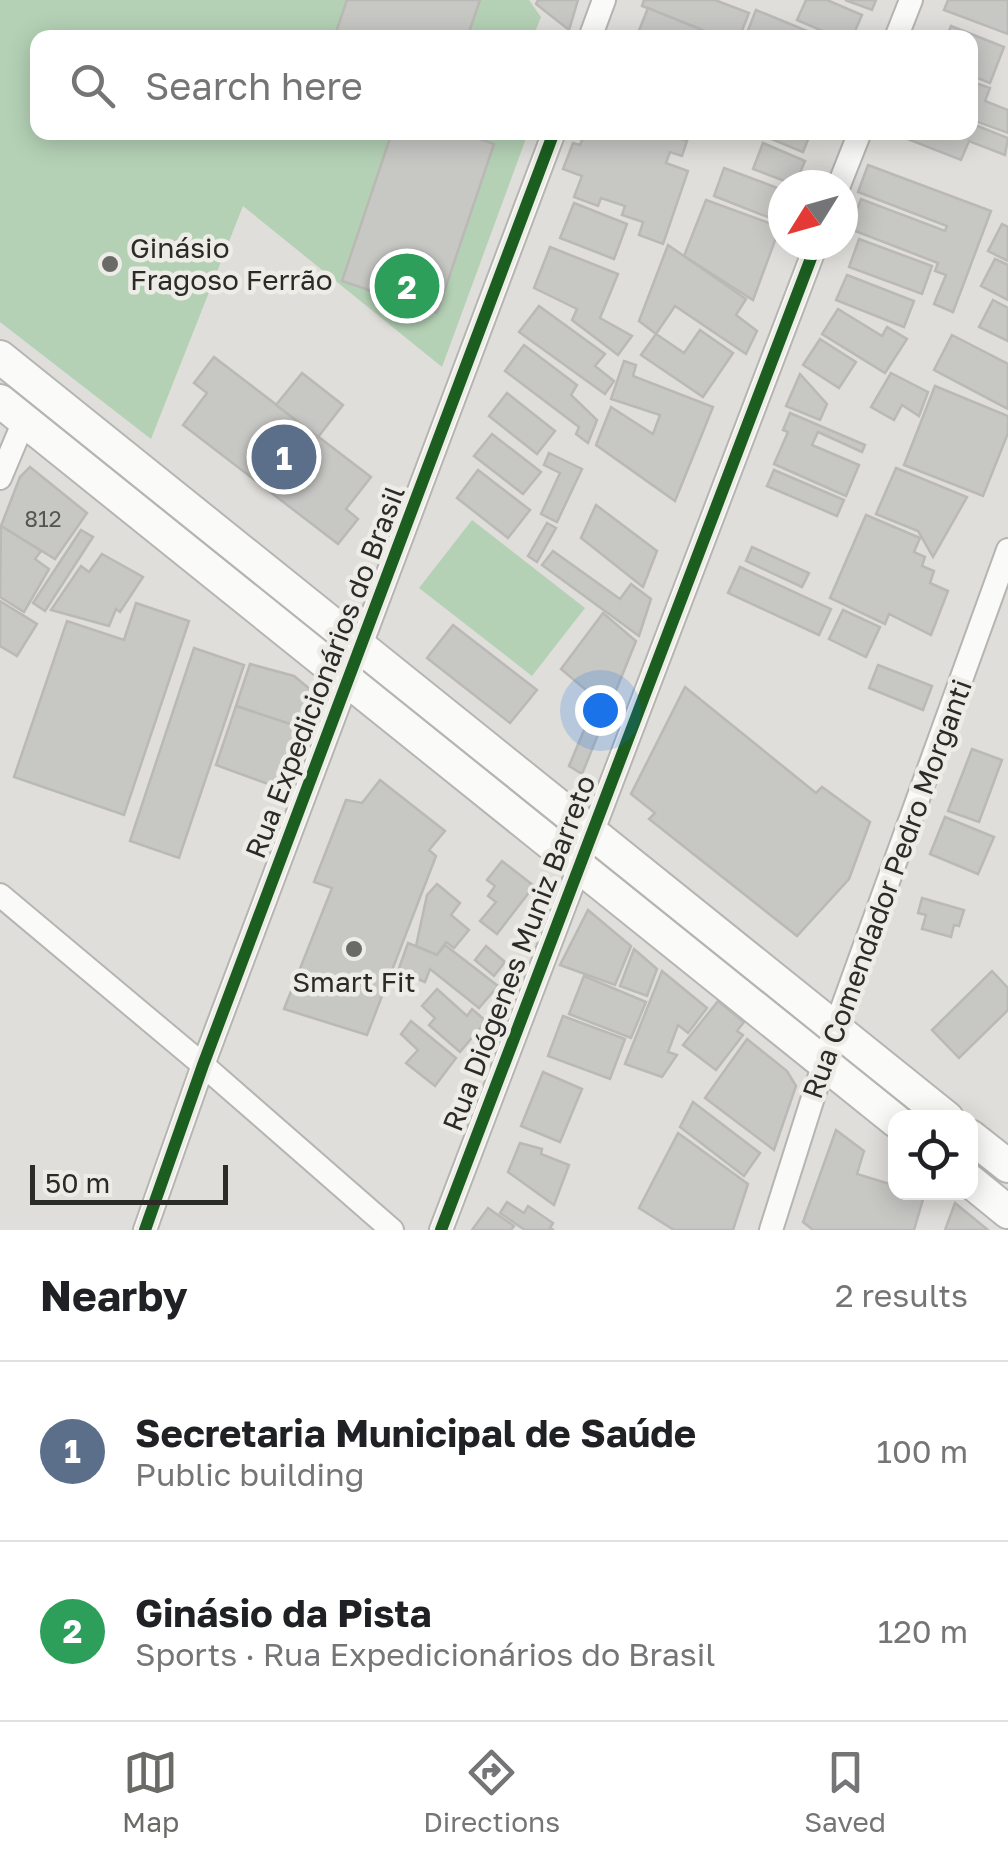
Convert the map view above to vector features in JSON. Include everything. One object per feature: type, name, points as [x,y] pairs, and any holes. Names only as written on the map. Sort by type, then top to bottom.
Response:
[{"type":"main road","points":[[0,357],[937,1110]]},
{"type":"main road","points":[[45,392],[12,411],[888,1114]]},
{"type":"main road","points":[[978,1142],[1008,1166]]},
{"type":"main road","points":[[978,1188],[1008,1212]]},
{"type":"street","points":[[593,30],[604,0]]},
{"type":"street","points":[[899,30],[910,0]]},
{"type":"street","name":"Rua Expedicionários do Brasil","points":[[145,1230],[551,140]]},
{"type":"street","points":[[846,170],[857,140]]},
{"type":"street","name":"Rua Diógenes Muniz Barreto","points":[[442,1230],[810,260]]},
{"type":"street","points":[[0,478],[12,411]]},
{"type":"street","name":"Rua Comendador Pedro Morganti","points":[[771,1230],[835,1028],[1008,550]]},
{"type":"street","points":[[0,896],[204,1065],[392,1230]]},
{"type":"green space","points":[[0,0],[529,0],[541,17],[536,30],[30,30],[30,140],[525,140],[442,367],[243,206],[151,439],[0,322]]},
{"type":"green space","points":[[472,520],[585,608],[532,676],[419,588]]},
{"type":"building","points":[[347,0],[480,0],[470,30],[337,30]]},
{"type":"building","points":[[538,0],[578,0],[569,30],[536,4]]},
{"type":"building","points":[[644,0],[715,0],[749,13],[742,30],[702,30],[642,6]]},
{"type":"building","points":[[806,0],[827,0],[862,15],[855,30],[820,30],[797,20]]},
{"type":"building","points":[[845,0],[876,0],[872,10]]},
{"type":"building","points":[[948,0],[1008,0],[1008,34],[944,10]]},
{"type":"building","points":[[648,8],[702,30],[639,30]]},
{"type":"building","points":[[756,10],[805,30],[748,30]]},
{"type":"building","points":[[978,37],[1004,47],[990,83],[978,78]]},
{"type":"building","points":[[978,84],[990,88],[985,101],[1008,110],[1008,133],[978,122]]},
{"type":"building","points":[[978,126],[1008,138],[1005,155],[969,141],[961,160],[910,140],[978,140]]},
{"type":"building","points":[[389,140],[483,140],[494,144],[437,313],[342,281]]},
{"type":"building","points":[[582,140],[687,141],[682,156],[670,152],[666,163],[688,171],[663,244],[639,235],[643,222],[622,215],[625,206],[601,198],[598,206],[574,197],[582,176],[563,169],[573,143],[580,145]]},
{"type":"building","points":[[774,140],[808,140],[803,152]]},
{"type":"building","points":[[763,143],[805,161],[801,170],[768,170],[768,175],[753,169]]},
{"type":"building","points":[[868,165],[991,211],[953,312],[934,304],[946,275],[935,271],[938,263],[858,232],[858,207],[861,199],[945,231],[947,226],[858,192]]},
{"type":"building","points":[[724,168],[768,184],[768,217],[714,196]]},
{"type":"building","points":[[706,200],[768,223],[768,259],[753,300],[684,256]]},
{"type":"building","points":[[574,203],[627,224],[614,259],[560,238]]},
{"type":"building","points":[[1002,224],[1008,227],[1008,261],[988,251]]},
{"type":"building","points":[[858,242],[932,266],[922,294],[849,267],[852,260],[858,260]]},
{"type":"building","points":[[668,245],[746,299],[736,315],[757,331],[746,354],[675,306],[656,334],[639,321]]},
{"type":"building","points":[[550,247],[618,274],[600,318],[632,336],[618,355],[572,320],[577,309],[534,288]]},
{"type":"building","points":[[995,259],[1008,265],[1008,300],[981,286]]},
{"type":"building","points":[[847,275],[914,301],[904,327],[836,300]]},
{"type":"building","points":[[993,300],[1008,308],[1008,341],[979,327]]},
{"type":"building","points":[[539,306],[605,354],[595,366],[614,381],[605,394],[519,332]]},
{"type":"building","points":[[838,309],[882,336],[887,327],[907,339],[885,373],[822,334]]},
{"type":"building","points":[[700,330],[733,353],[703,397],[641,355],[656,334],[684,353]]},
{"type":"building","points":[[952,335],[1008,364],[1008,409],[934,370]]},
{"type":"building","points":[[820,339],[856,362],[839,388],[803,365]]},
{"type":"building","points":[[524,345],[577,385],[571,395],[597,420],[588,443],[576,434],[579,427],[505,371]]},
{"type":"building","points":[[214,357],[371,477],[346,509],[358,519],[338,544],[183,425],[207,393],[194,383]]},
{"type":"building","points":[[624,361],[636,365],[633,376],[713,407],[675,501],[596,445],[611,407],[653,434],[660,415],[611,399]]},
{"type":"building","points":[[302,373],[343,405],[318,437],[276,405]]},
{"type":"building","points":[[891,373],[928,392],[919,416],[902,405],[894,420],[871,407]]},
{"type":"building","points":[[800,374],[827,404],[820,420],[786,406]]},
{"type":"building","points":[[935,386],[1008,416],[1008,433],[983,496],[904,465]]},
{"type":"building","points":[[507,393],[555,431],[537,454],[489,416]]},
{"type":"building","points":[[790,413],[865,445],[862,452],[818,432],[812,445],[859,465],[846,496],[774,464],[788,432],[783,430]]},
{"type":"building","points":[[492,434],[541,472],[523,494],[474,456]]},
{"type":"building","points":[[549,453],[582,469],[557,522],[541,514],[560,473],[544,465]]},
{"type":"building","points":[[30,467],[87,513],[55,559],[1,526],[20,477]]},
{"type":"building","points":[[896,468],[967,497],[933,557],[918,531],[876,514]]},
{"type":"building","points":[[478,470],[530,510],[508,538],[457,498]]},
{"type":"building","points":[[774,470],[844,500],[837,516],[767,486]]},
{"type":"building","points":[[596,505],[657,551],[643,587],[581,538]]},
{"type":"building","points":[[866,515],[920,538],[914,552],[925,557],[922,566],[934,571],[930,583],[948,591],[931,635],[889,614],[885,624],[830,598]]},
{"type":"building","points":[[547,523],[556,528],[537,562],[528,556]]},
{"type":"building","points":[[1,526],[41,551],[35,559],[49,569],[24,612],[0,597]]},
{"type":"building","points":[[81,530],[93,537],[45,611],[33,603]]},
{"type":"building","points":[[752,547],[809,573],[802,587],[746,561]]},
{"type":"building","points":[[553,551],[620,599],[631,584],[651,599],[639,636],[542,565]]},
{"type":"building","points":[[102,554],[143,577],[120,612],[116,609],[109,626],[51,610],[81,566],[89,572]]},
{"type":"building","points":[[740,567],[831,609],[819,635],[728,593]]},
{"type":"building","points":[[0,601],[37,624],[17,656],[0,646]]},
{"type":"building","points":[[136,603],[189,621],[124,815],[14,777],[67,621],[124,640]]},
{"type":"building","points":[[843,610],[880,627],[866,657],[829,639]]},
{"type":"building","points":[[603,613],[636,641],[582,774],[569,766],[597,699],[561,669]]},
{"type":"building","points":[[453,625],[537,690],[510,723],[427,658]]},
{"type":"building","points":[[194,648],[244,665],[179,858],[130,841]]},
{"type":"building","points":[[250,664],[294,676],[317,695],[305,729],[236,706]]},
{"type":"building","points":[[878,665],[932,686],[923,710],[869,688]]},
{"type":"building","points":[[685,687],[816,793],[822,787],[870,822],[849,879],[797,936],[649,819],[655,813],[631,794]]},
{"type":"building","points":[[236,706],[305,729],[282,789],[216,765]]},
{"type":"building","points":[[972,749],[1002,760],[979,822],[948,811]]},
{"type":"building","name":"Smart Fit","points":[[380,780],[445,831],[429,850],[436,856],[367,1035],[284,1009],[332,888],[314,882],[346,800],[362,803]]},
{"type":"building","points":[[945,817],[994,837],[978,874],[930,854]]},
{"type":"building","points":[[502,861],[534,886],[497,934],[480,921],[496,902],[488,896],[495,886],[487,880]]},
{"type":"building","points":[[437,884],[460,903],[451,915],[469,930],[454,948],[446,942],[437,955],[416,946],[427,895]]},
{"type":"building","points":[[922,898],[964,910],[951,937],[922,929],[926,915],[918,913]]},
{"type":"building","points":[[588,910],[631,946],[615,985],[560,965]]},
{"type":"building","points":[[408,943],[437,955],[445,945],[498,986],[479,1008],[430,969],[425,982],[398,971]]},
{"type":"building","points":[[486,946],[505,962],[494,976],[475,960]]},
{"type":"building","points":[[634,949],[657,969],[647,996],[620,986]]},
{"type":"building","points":[[662,971],[707,1008],[688,1033],[678,1025],[668,1052],[677,1055],[662,1077],[625,1064]]},
{"type":"building","points":[[992,971],[1008,988],[1008,1010],[959,1058],[932,1030]]},
{"type":"building","points":[[584,976],[646,1002],[631,1038],[569,1014]]},
{"type":"building","points":[[437,989],[467,1016],[472,1009],[486,1021],[460,1052],[429,1025],[435,1018],[422,1006]]},
{"type":"building","points":[[718,1001],[744,1022],[737,1031],[743,1035],[716,1070],[683,1045]]},
{"type":"building","points":[[563,1016],[625,1039],[610,1079],[548,1056]]},
{"type":"building","points":[[411,1021],[456,1058],[435,1086],[406,1063],[418,1050],[401,1034]]},
{"type":"building","points":[[747,1039],[787,1071],[796,1086],[774,1150],[705,1098]]},
{"type":"building","points":[[543,1072],[582,1089],[560,1142],[521,1126]]},
{"type":"building","points":[[693,1102],[760,1153],[744,1176],[680,1127]]},
{"type":"building","points":[[836,1130],[864,1151],[857,1174],[888,1184],[888,1200],[923,1200],[914,1230],[813,1230],[803,1222]]},
{"type":"building","points":[[678,1133],[748,1184],[733,1230],[674,1230],[639,1208]]},
{"type":"building","points":[[520,1143],[542,1149],[541,1154],[569,1165],[554,1205],[508,1172]]},
{"type":"building","points":[[507,1202],[524,1213],[528,1206],[553,1223],[550,1228],[554,1230],[525,1230],[500,1213]]},
{"type":"building","points":[[955,1203],[988,1230],[945,1230]]},
{"type":"building","points":[[488,1208],[514,1226],[511,1230],[472,1230]]},
{"type":"cycle path","points":[[145,1230],[203,1065],[551,140]]},
{"type":"cycle path","points":[[441,1230],[810,260]]},
{"type":"place","name":"Ginásio Fragoso Ferrão","points":[[110,264]]},
{"type":"place","name":"Ginásio da Pista","points":[[407,286]]},
{"type":"place","name":"Secretaria Municipal de Saúde","points":[[284,457]]},
{"type":"place","name":"Smart Fit","points":[[354,949]]}]
